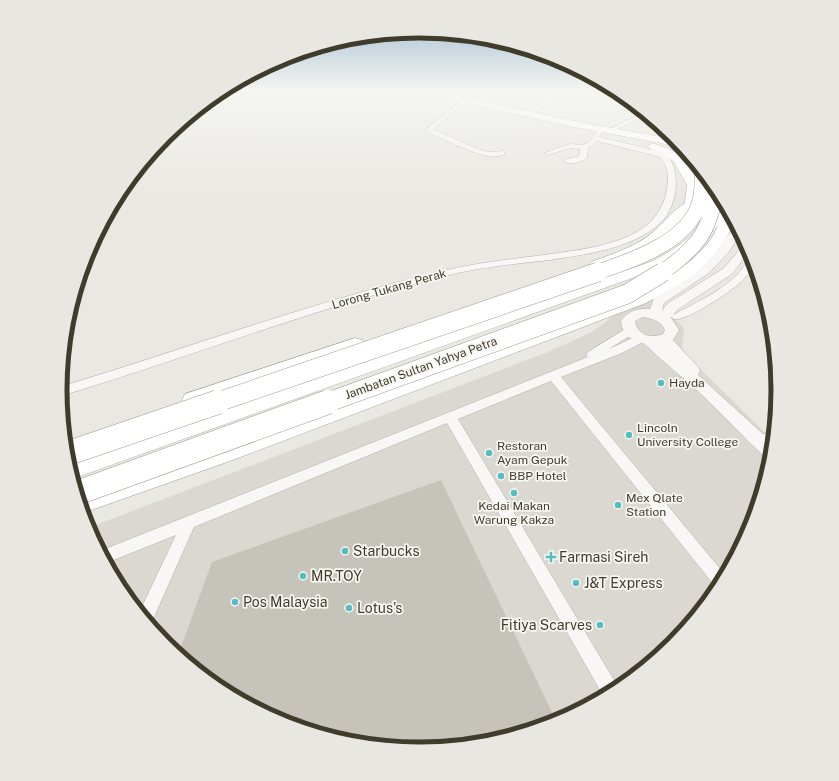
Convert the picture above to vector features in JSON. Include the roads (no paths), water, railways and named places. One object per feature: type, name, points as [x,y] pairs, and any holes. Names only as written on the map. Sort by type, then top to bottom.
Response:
[{"type":"highway","points":[[73,452],[622,264],[648,253],[669,240],[695,215],[701,196],[698,178]]},
{"type":"highway","name":"Jambatan Sultan Yahya Petra","points":[[82,491],[626,294],[656,277],[685,256],[704,234],[715,208],[715,199]]},
{"type":"highway","points":[[72,448],[205,395],[613,260],[629,253],[654,238],[690,206]]},
{"type":"highway","points":[[85,502],[230,452],[640,299],[669,283],[696,264],[721,236],[728,220]]},
{"type":"main road","points":[[579,127],[595,138],[647,144],[677,149]]},
{"type":"main road","points":[[595,127],[670,142]]},
{"type":"main road","points":[[631,134],[653,137],[664,136]]},
{"type":"main road","points":[[606,282],[654,256],[682,235],[690,222],[690,206],[698,178],[677,157],[647,144]]},
{"type":"main road","points":[[606,282],[641,272],[675,256],[727,219]]},
{"type":"main road","name":"Jambatan Sultan Yahya Petra","points":[[76,469],[606,282]]},
{"type":"street","points":[[431,127],[429,129],[435,133],[474,151],[491,155],[501,153]]},
{"type":"street","points":[[611,130],[616,127]]},
{"type":"street","points":[[548,153],[570,146],[584,147],[595,138]]},
{"type":"street","name":"Lorong Tukang Perak","points":[[67,390],[308,312],[440,274],[489,264],[604,248],[625,241],[654,224],[665,210],[670,198],[672,171],[668,161],[616,147],[595,138]]},
{"type":"street","points":[[567,161],[579,160],[584,156],[584,147]]},
{"type":"street","points":[[108,555],[645,339],[665,340],[672,334],[672,330],[671,326],[656,305],[658,300],[692,280],[710,266],[722,254],[729,222]]},
{"type":"street","points":[[665,317],[672,307],[728,271],[743,251]]},
{"type":"street","points":[[750,268],[728,287],[706,302],[665,317],[642,313],[631,317],[628,321],[630,330],[645,339],[703,387],[767,448]]},
{"type":"street","points":[[576,366],[630,330]]},
{"type":"street","points":[[665,340],[684,360],[703,387]]},
{"type":"street","points":[[553,375],[718,579]]},
{"type":"street","points":[[450,417],[609,688]]},
{"type":"street","points":[[760,442],[769,438]]},
{"type":"street","points":[[147,615],[189,522]]},
{"type":"place","name":"Hayda","points":[[661,383]]},
{"type":"place","name":"Lincoln University College","points":[[629,435]]},
{"type":"place","name":"Restoran Ayam Gepuk","points":[[489,453]]},
{"type":"place","name":"BBP Hotel","points":[[501,476]]},
{"type":"place","name":"Kedai Makan Warung Kakza","points":[[514,493]]},
{"type":"place","name":"Mex Qlate Station","points":[[618,505]]},
{"type":"place","name":"Starbucks","points":[[345,551]]},
{"type":"place","name":"Farmasi Sireh","points":[[551,557]]},
{"type":"place","name":"MR.TOY","points":[[303,576]]},
{"type":"place","name":"J&T Express","points":[[576,583]]},
{"type":"place","name":"Pos Malaysia","points":[[235,602]]},
{"type":"place","name":"Lotus's","points":[[349,608]]},
{"type":"place","name":"Fitiya Scarves","points":[[600,625]]}]
